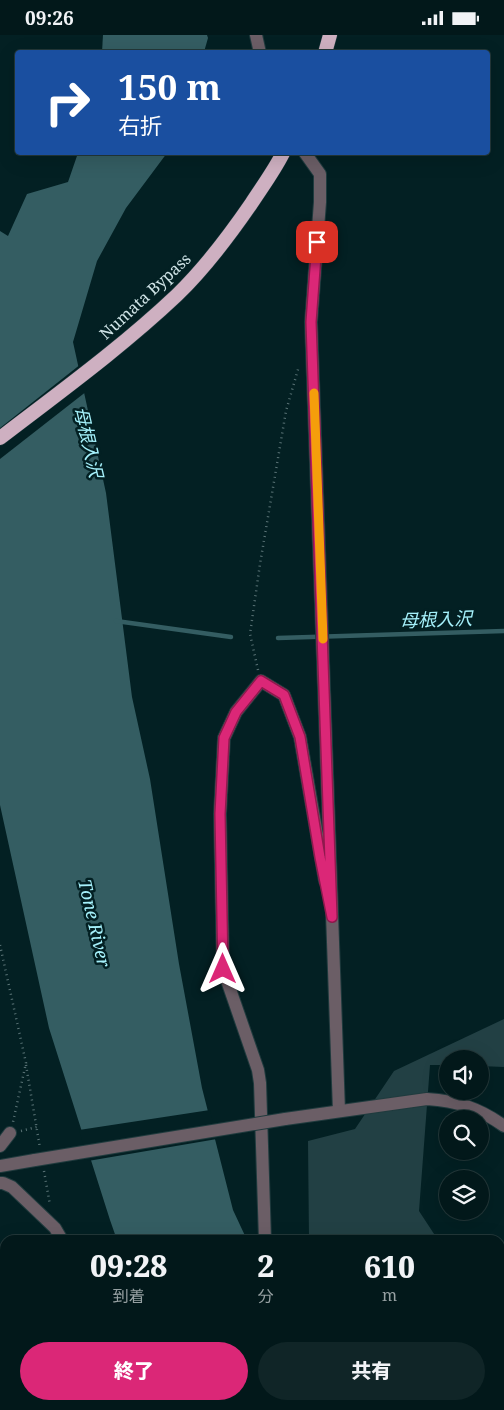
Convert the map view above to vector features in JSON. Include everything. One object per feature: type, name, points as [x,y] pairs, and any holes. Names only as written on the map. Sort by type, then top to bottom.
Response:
[{"type":"highway","points":[[326,50],[330,35]]},
{"type":"highway","name":"Numata Bypass","points":[[0,438],[120,345],[178,293],[204,265],[237,223],[264,185],[282,155]]},
{"type":"street","points":[[256,35],[259,50]]},
{"type":"street","points":[[307,155],[320,174],[320,202],[311,322],[339,1111]]},
{"type":"street","points":[[265,1235],[258,1070],[223,969],[220,814],[224,738],[236,712],[261,681],[284,695],[300,737],[332,917]]},
{"type":"street","points":[[0,1166],[285,1119],[427,1099],[448,1100],[470,1107],[504,1125]]},
{"type":"street","points":[[0,1146],[10,1133]]},
{"type":"street","points":[[2,1183],[12,1187],[55,1227],[59,1235]]},
{"type":"path","points":[[261,681],[250,634],[286,411],[298,366]]},
{"type":"path","points":[[0,945],[26,1063],[10,1133]]},
{"type":"shaded area","points":[[504,1019],[504,1067],[489,1066],[489,1050],[439,1050],[439,1065],[430,1065],[419,1211],[435,1235],[309,1235],[308,1141],[355,1129],[394,1071]]},
{"type":"water","points":[[103,35],[207,35],[208,38],[205,50],[102,50]]},
{"type":"water","name":"Tone River","points":[[77,155],[166,155],[126,208],[97,261],[73,342],[106,493],[132,697],[150,779],[179,964],[202,1088],[233,1210],[245,1235],[115,1235],[49,1028],[0,805],[0,231],[8,236],[27,194],[68,182]]},
{"type":"pier","points":[[81,364],[87,391],[0,459],[0,428]]},
{"type":"pier","points":[[210,1110],[217,1139],[88,1161],[79,1130]]},
{"type":"waterway","name":"母根入沢","points":[[116,621],[231,637]]},
{"type":"waterway","name":"母根入沢","points":[[278,638],[504,631]]},
{"type":"slow traffic","points":[[314,393],[323,639]]},
{"type":"route","points":[[223,969],[220,814],[224,738],[236,712],[261,681],[284,695],[300,737],[332,917],[311,322],[317,242]]}]
